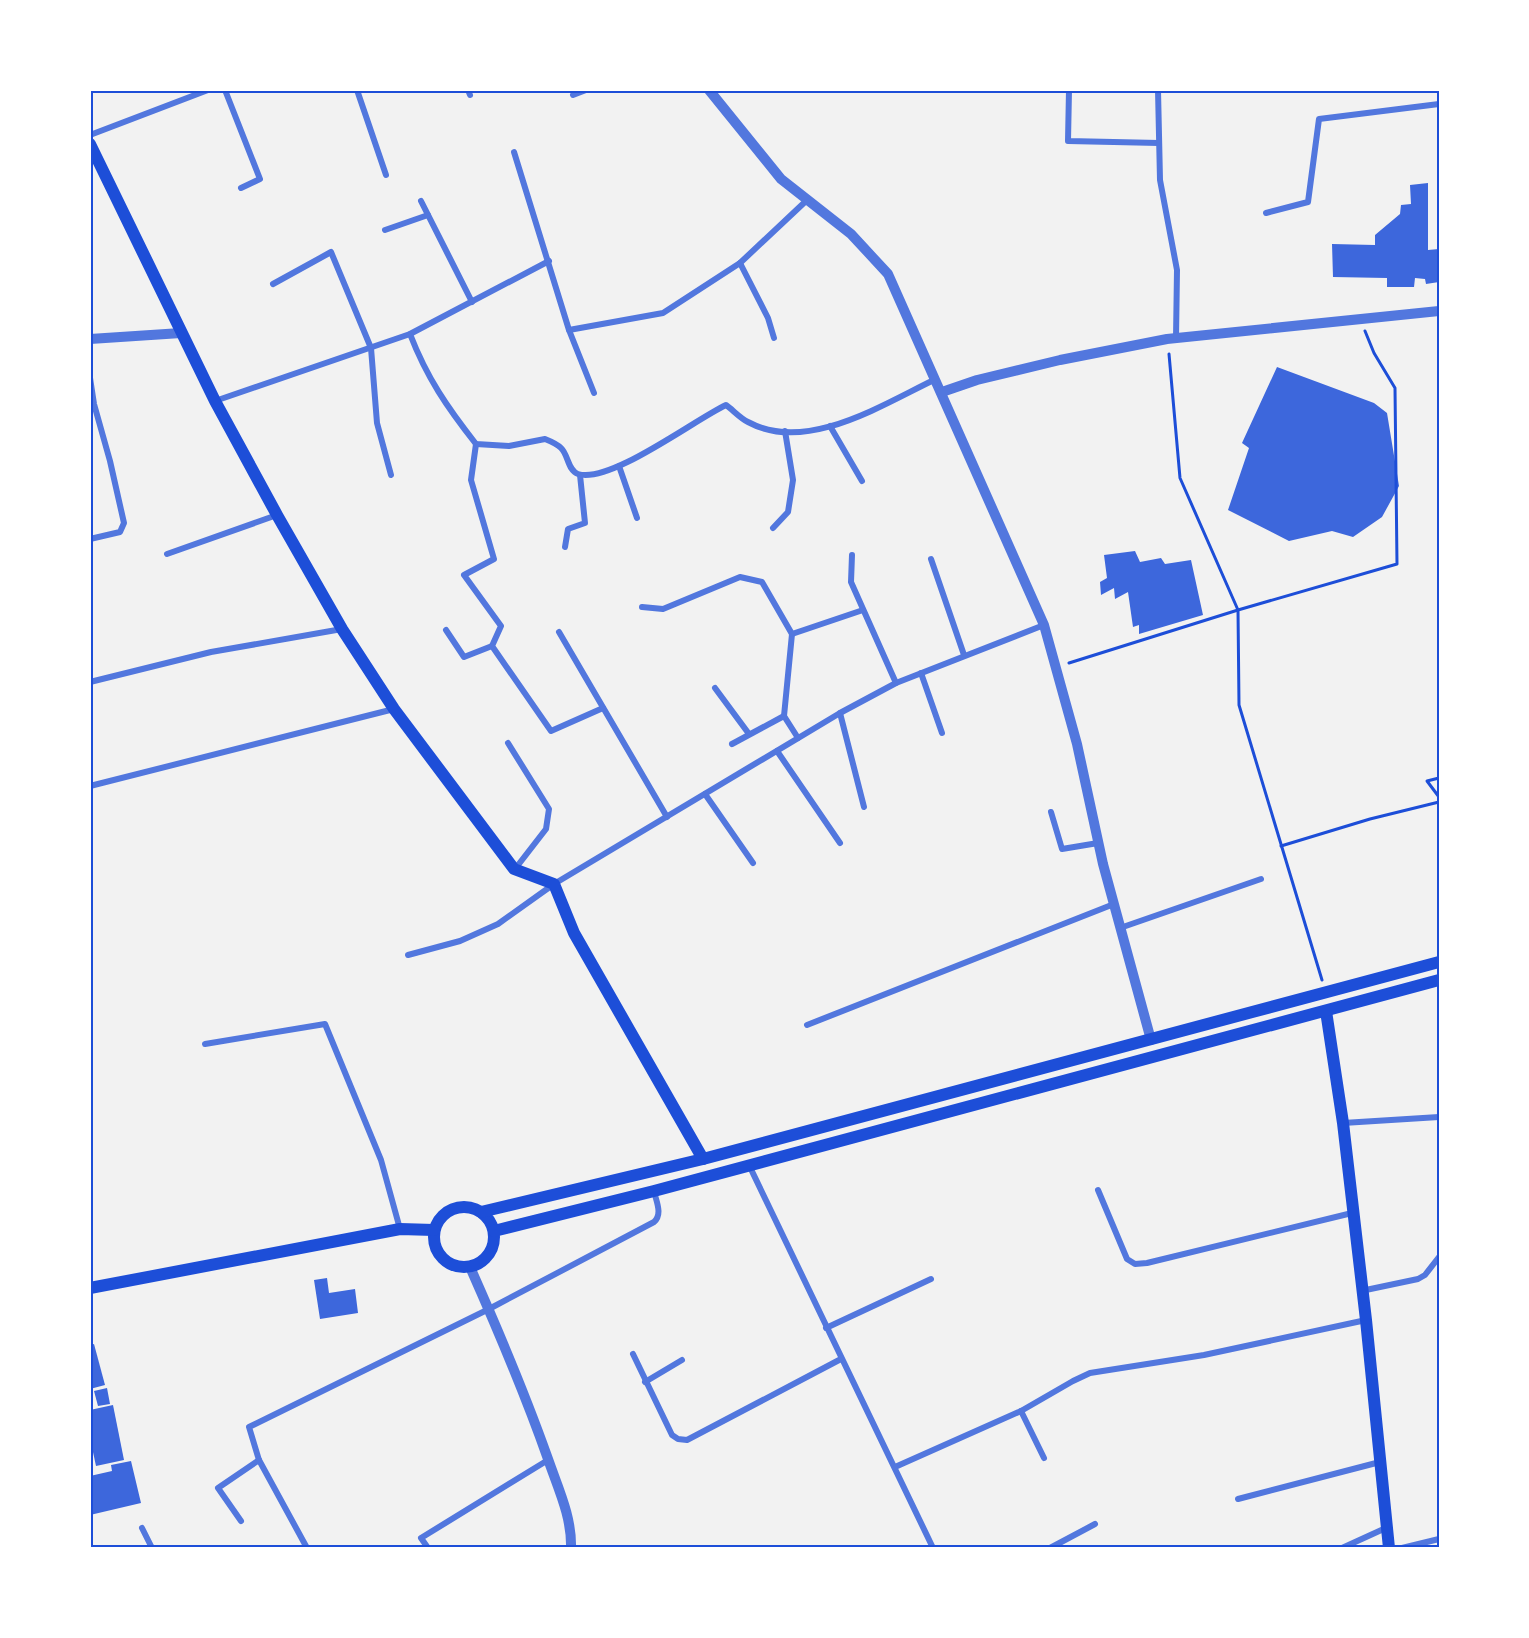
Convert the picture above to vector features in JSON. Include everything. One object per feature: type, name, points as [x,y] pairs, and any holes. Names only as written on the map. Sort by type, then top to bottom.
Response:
[{"type":"main road","points":[[90,144],[215,401],[342,629],[394,709],[514,869],[554,884],[574,933],[703,1159]]},
{"type":"main road","points":[[481,1212],[703,1159],[1439,962]]},
{"type":"main road","points":[[494,1231],[654,1191],[1439,980]]},
{"type":"main road","points":[[1326,1011],[1343,1123],[1389,1548]]},
{"type":"main road","points":[[459,1207],[469,1207],[481,1212],[494,1231],[494,1245],[490,1254],[483,1262],[470,1267],[454,1266],[446,1262],[438,1254],[434,1245],[434,1230],[442,1217],[459,1207]]},
{"type":"main road","points":[[90,1288],[400,1229],[434,1230]]},
{"type":"street","points":[[90,135],[208,90]]},
{"type":"street","points":[[225,90],[260,179],[241,188]]},
{"type":"street","points":[[357,90],[386,175]]},
{"type":"street","points":[[573,94],[586,90]]},
{"type":"street","points":[[709,90],[781,179],[850,234],[888,274],[1044,625],[1077,744],[1113,904],[1151,1040]]},
{"type":"street","points":[[1069,90],[1068,141],[1159,143]]},
{"type":"street","points":[[1158,90],[1160,180],[1177,270],[1172,338]]},
{"type":"street","points":[[1266,213],[1308,202],[1319,119],[1439,104]]},
{"type":"street","points":[[514,152],[569,330],[594,393]]},
{"type":"street","points":[[421,201],[472,302]]},
{"type":"street","points":[[569,330],[663,314],[740,263],[806,201]]},
{"type":"street","points":[[385,230],[428,215]]},
{"type":"street","points":[[273,284],[332,252],[371,348],[377,423],[391,475]]},
{"type":"street","points":[[215,401],[410,334],[549,261]]},
{"type":"street","points":[[740,263],[768,318],[774,338]]},
{"type":"street","points":[[942,392],[977,380],[1049,363],[1172,338],[1439,311]]},
{"type":"street","points":[[90,339],[182,333]]},
{"type":"street","points":[[410,334],[423,368],[451,412],[476,444],[471,480],[494,559],[464,575],[501,626],[492,646],[464,657],[446,630]]},
{"type":"street","points":[[90,378],[94,405],[124,523],[120,532],[90,539]]},
{"type":"street","points":[[476,444],[509,446],[545,438],[562,449],[574,472],[580,475],[606,471],[636,459],[710,412],[726,405],[747,422],[771,430],[801,432],[848,421],[936,379]]},
{"type":"street","points":[[830,426],[862,481]]},
{"type":"street","points":[[773,528],[788,512],[793,480],[785,431]]},
{"type":"street","points":[[619,466],[637,518]]},
{"type":"street","points":[[565,547],[568,529],[585,523],[580,475]]},
{"type":"street","points":[[167,554],[277,515]]},
{"type":"street","points":[[852,555],[851,582],[896,683]]},
{"type":"street","points":[[931,559],[964,655]]},
{"type":"street","points":[[642,607],[663,609],[740,577],[762,582],[792,634],[784,716],[798,738]]},
{"type":"street","points":[[792,634],[863,610]]},
{"type":"street","points":[[408,955],[460,941],[498,924],[554,884],[840,713],[896,683],[1044,625]]},
{"type":"street","points":[[90,682],[211,652],[342,629]]},
{"type":"street","points":[[559,632],[667,817]]},
{"type":"street","points":[[492,646],[551,731],[603,708]]},
{"type":"street","points":[[921,673],[942,733]]},
{"type":"street","points":[[715,688],[749,734]]},
{"type":"street","points":[[90,786],[394,709]]},
{"type":"street","points":[[840,713],[864,807]]},
{"type":"street","points":[[732,744],[784,716]]},
{"type":"street","points":[[507,743],[549,809],[546,829],[514,869]]},
{"type":"street","points":[[777,751],[840,843]]},
{"type":"street","points":[[705,794],[753,863]]},
{"type":"street","points":[[1051,812],[1062,849],[1098,843]]},
{"type":"street","points":[[1120,928],[1261,879]]},
{"type":"street","points":[[807,1025],[1113,904]]},
{"type":"street","points":[[206,1044],[325,1024],[381,1160],[400,1229]]},
{"type":"street","points":[[1343,1123],[1439,1116]]},
{"type":"street","points":[[748,1164],[933,1548]]},
{"type":"street","points":[[1098,1190],[1127,1259],[1135,1264],[1352,1213]]},
{"type":"street","points":[[307,1548],[259,1460],[249,1427],[489,1309],[654,1222],[658,1219],[659,1213],[654,1191]]},
{"type":"street","points":[[1361,1291],[1418,1279],[1425,1275],[1439,1257]]},
{"type":"street","points":[[470,1267],[489,1309],[548,1460],[564,1504],[573,1546]]},
{"type":"street","points":[[826,1328],[931,1279]]},
{"type":"street","points":[[895,1467],[1021,1411],[1090,1373],[1203,1355],[1366,1320]]},
{"type":"street","points":[[633,1354],[672,1435],[678,1439],[687,1440],[841,1359]]},
{"type":"street","points":[[645,1382],[682,1360]]},
{"type":"street","points":[[1021,1411],[1044,1458]]},
{"type":"street","points":[[241,1521],[218,1488],[259,1460]]},
{"type":"street","points":[[428,1548],[421,1538],[548,1460]]},
{"type":"street","points":[[1238,1499],[1380,1461]]},
{"type":"street","points":[[1050,1548],[1095,1524]]},
{"type":"street","points":[[1342,1548],[1388,1527]]},
{"type":"street","points":[[142,1528],[152,1548]]},
{"type":"street","points":[[1402,1548],[1439,1539]]},
{"type":"path","points":[[1056,667],[1238,610],[1397,564],[1395,388],[1374,353],[1360,318]]},
{"type":"path","points":[[1172,338],[1180,478],[1238,610],[1239,705],[1326,993]]},
{"type":"path","points":[[1439,778],[1427,782],[1439,797]]},
{"type":"path","points":[[1281,846],[1370,819],[1439,802]]},
{"type":"building","points":[[1428,183],[1428,250],[1439,249],[1439,282],[1426,284],[1425,279],[1415,278],[1414,287],[1387,287],[1387,278],[1333,277],[1332,244],[1375,245],[1375,235],[1400,214],[1401,205],[1411,204],[1410,185]]},
{"type":"building","points":[[1277,367],[1374,403],[1387,413],[1399,486],[1382,517],[1353,537],[1332,531],[1289,541],[1228,510],[1249,448],[1242,443]]},
{"type":"building","points":[[1135,551],[1140,562],[1161,558],[1165,564],[1191,560],[1203,615],[1139,634],[1139,625],[1133,627],[1128,592],[1115,599],[1114,588],[1101,595],[1100,582],[1107,578],[1104,555]]},
{"type":"building","points":[[327,1278],[329,1293],[355,1289],[358,1313],[320,1319],[314,1280]]},
{"type":"building","points":[[94,1344],[105,1385],[90,1389],[90,1345]]},
{"type":"building","points":[[107,1388],[110,1404],[98,1406],[94,1391]]},
{"type":"building","points":[[113,1405],[124,1460],[96,1466],[90,1438],[90,1410]]},
{"type":"building","points":[[131,1461],[141,1503],[90,1515],[90,1476],[112,1471],[111,1465]]}]
